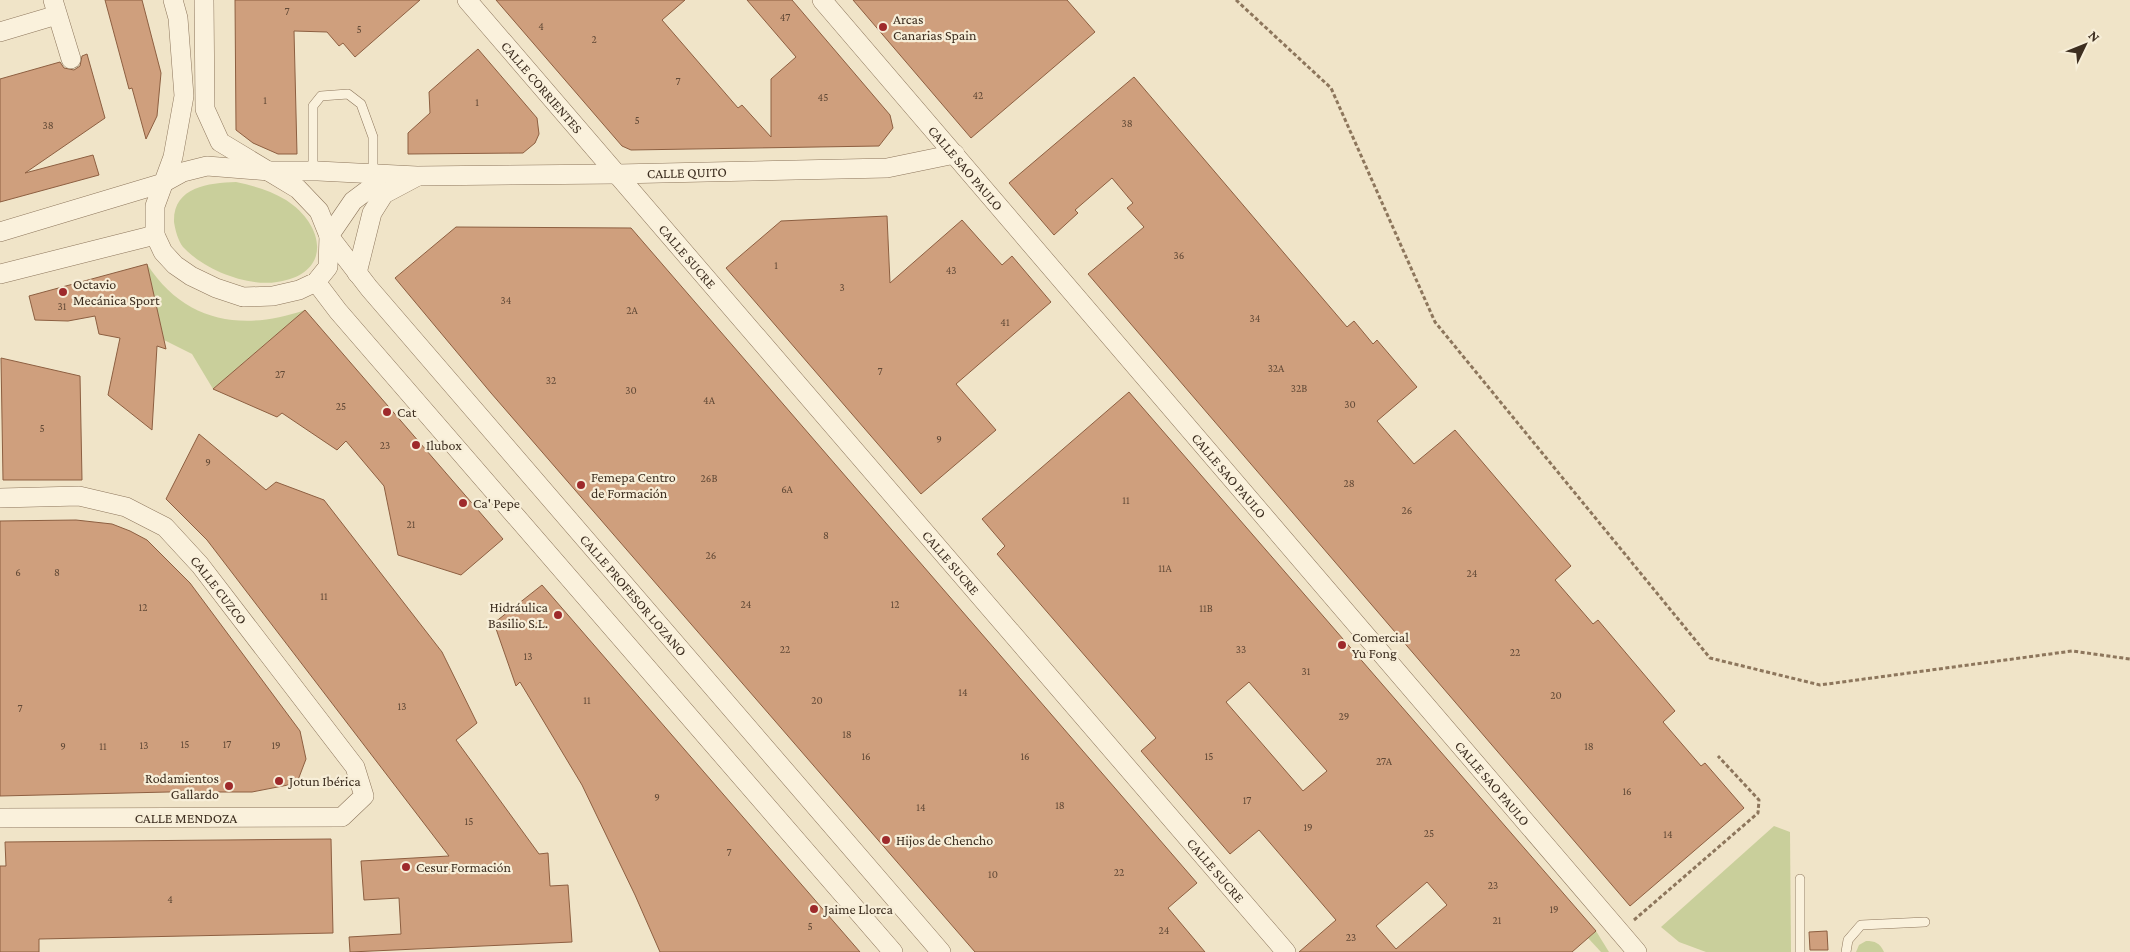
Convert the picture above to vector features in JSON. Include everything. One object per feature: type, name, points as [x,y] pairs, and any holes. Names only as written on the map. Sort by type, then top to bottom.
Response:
[{"type":"street","points":[[173,0],[178,18],[184,96],[173,157],[155,206],[155,235],[163,252],[175,265],[191,276],[216,288],[243,297],[273,296],[299,290],[316,282],[328,266],[329,236],[319,211],[298,189],[220,142],[205,109],[204,0]]},
{"type":"street","name":"CALLE CORRIENTES","points":[[467,0],[617,174]]},
{"type":"street","name":"CALLE SAO PAULO","points":[[822,0],[1637,952]]},
{"type":"street","points":[[0,32],[55,7],[71,59]]},
{"type":"street","name":"CALLE QUITO","points":[[269,171],[313,170],[417,176],[887,168],[955,154]]},
{"type":"street","points":[[0,232],[163,184],[184,172],[207,166],[269,171]]},
{"type":"street","name":"CALLE SUCRE","points":[[617,174],[1286,952]]},
{"type":"street","name":"CALLE QUITO","points":[[329,236],[353,201],[377,183],[417,176]]},
{"type":"street","name":"CALLE QUITO","points":[[356,273],[372,212],[384,194],[417,176]]},
{"type":"street","points":[[0,274],[155,235]]},
{"type":"street","name":"CALLE PROFESOR LOZANO","points":[[329,236],[356,273],[941,952]]},
{"type":"street","points":[[316,282],[338,311],[893,952]]},
{"type":"street","name":"CALLE CUZCO","points":[[0,498],[79,496],[126,507],[165,527],[200,566],[355,767],[364,796]]},
{"type":"street","name":"CALLE MENDOZA","points":[[0,818],[342,818],[364,796]]},
{"type":"street","points":[[1620,932],[1621,952]]},
{"type":"lane","points":[[313,170],[313,106],[321,96],[348,94],[361,104],[373,137],[374,174]]},
{"type":"lane","points":[[1800,879],[1800,952]]},
{"type":"lane","points":[[1846,952],[1848,940],[1862,925],[1925,922]]},
{"type":"path","points":[[1236,0],[1331,88],[1435,322],[1710,658],[1820,684],[2072,651],[2130,659]]},
{"type":"path","points":[[1620,932],[1758,813],[1759,800],[1718,756]]},
{"type":"green space","points":[[236,182],[262,189],[286,200],[299,210],[309,222],[315,235],[317,247],[315,259],[308,269],[295,277],[277,282],[252,282],[226,275],[214,269],[183,247],[178,238],[174,222],[175,210],[179,201],[194,189],[214,184]]},
{"type":"green space","points":[[147,264],[162,284],[178,299],[197,310],[216,317],[237,320],[259,320],[282,317],[305,310],[213,389],[192,354],[164,340]]},
{"type":"green space","points":[[1774,826],[1790,832],[1791,952],[1706,952],[1679,942],[1661,927]]},
{"type":"green space","points":[[1596,931],[1609,952],[1601,952],[1588,938]]},
{"type":"green space","points":[[1866,941],[1877,943],[1884,952],[1856,952],[1859,945]]},
{"type":"building","points":[[105,0],[142,0],[161,73],[157,116],[146,139],[132,88],[129,89]]},
{"type":"building","points":[[235,0],[420,0],[355,57],[343,43],[339,46],[327,32],[294,31],[297,154],[278,154],[253,143],[236,130]]},
{"type":"building","points":[[496,0],[685,0],[662,20],[738,108],[742,105],[771,137],[771,79],[796,57],[747,0],[792,0],[890,115],[893,128],[879,146],[631,150],[622,146]]},
{"type":"building","points":[[853,0],[1067,0],[1095,32],[971,138]]},
{"type":"building","points":[[478,49],[537,118],[539,134],[535,143],[523,153],[408,154],[408,133],[430,113],[429,92]]},
{"type":"building","points":[[87,54],[105,118],[25,173],[93,155],[99,175],[0,202],[0,79],[60,62],[64,68],[74,70],[80,66],[82,56]]},
{"type":"building","points":[[1134,77],[1347,327],[1354,321],[1373,344],[1377,340],[1417,387],[1377,421],[1414,464],[1455,430],[1571,566],[1555,580],[1593,624],[1598,620],[1675,711],[1663,722],[1701,766],[1705,763],[1744,808],[1630,906],[1088,274],[1144,227],[1127,208],[1133,203],[1112,178],[1075,210],[1078,213],[1054,235],[1009,183]]},
{"type":"building","points":[[887,216],[890,283],[962,220],[1002,265],[1012,256],[1051,302],[956,384],[996,430],[921,494],[726,268],[781,221]]},
{"type":"building","points":[[456,227],[631,228],[1197,883],[1168,908],[1205,952],[975,952],[491,393],[395,278]]},
{"type":"building","points":[[147,264],[166,349],[157,346],[152,430],[108,395],[120,338],[99,334],[95,316],[68,321],[35,320],[29,296]]},
{"type":"building","points":[[305,310],[503,539],[461,575],[398,555],[384,486],[346,441],[337,450],[282,413],[277,417],[213,389]]},
{"type":"building","points":[[1,358],[80,376],[82,480],[3,480]]},
{"type":"building","points":[[1129,392],[1596,931],[1572,952],[1299,952],[1336,920],[1259,830],[1230,854],[1141,751],[1156,738],[997,554],[1005,546],[982,519]],"holes":[[[1249,682],[1327,771],[1303,791],[1226,702]],[[1427,882],[1447,905],[1396,949],[1376,926]]]},
{"type":"building","points":[[199,434],[266,490],[276,482],[324,500],[442,652],[477,723],[456,740],[539,854],[548,853],[550,886],[568,885],[572,942],[350,952],[349,937],[401,934],[399,898],[364,900],[361,861],[449,856],[207,540],[166,499]]},
{"type":"building","points":[[76,520],[112,524],[147,540],[190,583],[300,731],[306,759],[298,780],[293,784],[252,792],[0,796],[0,521]]},
{"type":"building","points":[[542,585],[860,952],[660,952],[582,785],[520,682],[516,686],[494,623]]},
{"type":"building","points":[[331,839],[333,933],[39,939],[39,952],[0,952],[0,866],[6,866],[5,842]]},
{"type":"building","points":[[1827,931],[1828,950],[1810,950],[1809,932]]},
{"type":"place","name":"Arcas Canarias Spain","points":[[883,27]]},
{"type":"place","name":"Octavio Mecánica Sport","points":[[63,292]]},
{"type":"place","name":"Cat","points":[[387,412]]},
{"type":"place","name":"Ilubox","points":[[416,445]]},
{"type":"place","name":"Femepa Centro de Formación","points":[[581,485]]},
{"type":"place","name":"Ca' Pepe","points":[[463,503]]},
{"type":"place","name":"Hidráulica Basilio S.L.","points":[[558,615]]},
{"type":"place","name":"Comercial Yu Fong","points":[[1342,645]]},
{"type":"place","name":"Jotun Ibérica","points":[[279,781]]},
{"type":"place","name":"Rodamientos Gallardo","points":[[229,786]]},
{"type":"place","name":"Hijos de Chencho","points":[[886,840]]},
{"type":"place","name":"Cesur Formación","points":[[406,867]]},
{"type":"place","name":"Jaime Llorca","points":[[814,909]]}]
